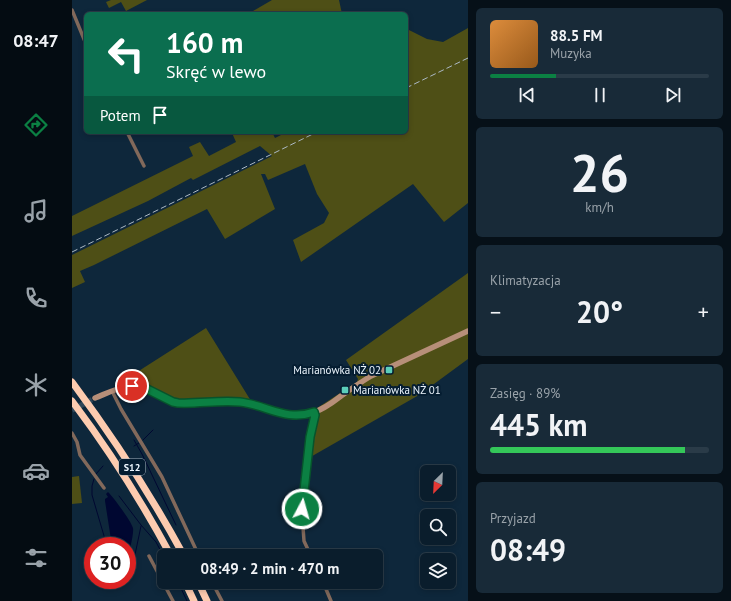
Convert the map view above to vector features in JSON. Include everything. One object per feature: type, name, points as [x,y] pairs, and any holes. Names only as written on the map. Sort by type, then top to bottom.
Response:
[{"type":"highway","name":"S12","points":[[72,382],[127,459],[180,549]]},
{"type":"highway","name":"S12","points":[[72,401],[122,473],[167,549]]},
{"type":"highway","points":[[188,589],[194,601]]},
{"type":"highway","points":[[201,589],[207,601]]},
{"type":"street","points":[[72,10],[84,39]]},
{"type":"street","points":[[128,134],[144,166]]},
{"type":"street","points":[[95,398],[127,386],[139,386],[178,403],[239,402],[280,414],[301,415],[314,412],[330,404],[357,384],[371,376],[468,330]]},
{"type":"street","points":[[112,391],[121,409],[162,476],[196,549]]},
{"type":"street","points":[[308,549],[304,541],[302,513],[310,437],[315,415],[314,412]]},
{"type":"street","points":[[72,433],[77,442],[80,455],[104,488]]},
{"type":"street","points":[[149,556],[173,601]]},
{"type":"street","points":[[216,589],[222,601]]},
{"type":"street","points":[[326,589],[331,601]]},
{"type":"shaded area","points":[[111,0],[147,0],[126,11],[121,2],[109,8],[106,2]]},
{"type":"shaded area","points":[[272,0],[339,0],[342,12],[251,12]]},
{"type":"shaded area","points":[[468,28],[468,203],[444,222],[413,184],[301,262],[293,240],[324,223],[329,213],[317,194],[305,164],[268,180],[265,174],[261,174],[275,209],[225,239],[207,209],[80,271],[85,282],[72,288],[72,255],[272,156],[260,146],[193,180],[191,178],[148,201],[72,236],[72,216],[193,156],[189,147],[200,142],[209,156],[236,142],[232,134],[273,134],[275,138],[283,134],[408,134],[408,31],[427,39],[443,42]]},
{"type":"shaded area","points":[[468,273],[468,359],[419,395],[307,459],[314,410],[357,382],[358,379],[346,360]]},
{"type":"shaded area","points":[[206,328],[251,401],[240,399],[182,400],[176,399],[135,382],[134,374]]},
{"type":"shaded area","points":[[79,476],[82,503],[72,504],[72,477]]},
{"type":"water","points":[[108,492],[129,520],[133,528],[132,537],[111,537],[105,501],[108,497],[106,494]]},
{"type":"waterway","points":[[143,440],[153,430]]},
{"type":"waterway","points":[[134,440],[176,525]]},
{"type":"waterway","points":[[134,446],[139,443]]},
{"type":"waterway","points":[[96,474],[103,466]]},
{"type":"waterway","points":[[94,479],[92,495],[104,537]]},
{"type":"waterway","points":[[119,496],[156,542],[160,549]]},
{"type":"waterway","points":[[136,550],[141,526]]},
{"type":"waterway","points":[[181,589],[187,601]]},
{"type":"tunnel","points":[[72,410],[95,398]]},
{"type":"railway","points":[[408,87],[468,58]]},
{"type":"railway","points":[[72,252],[313,134]]},
{"type":"place","name":"Marianówka NŻ 02","points":[[389,370]]},
{"type":"place","name":"Marianówka NŻ 01","points":[[345,390]]},
{"type":"route","points":[[132,386],[145,388],[178,403],[239,402],[280,414],[295,416],[314,412],[315,420],[310,437],[302,509]]}]
